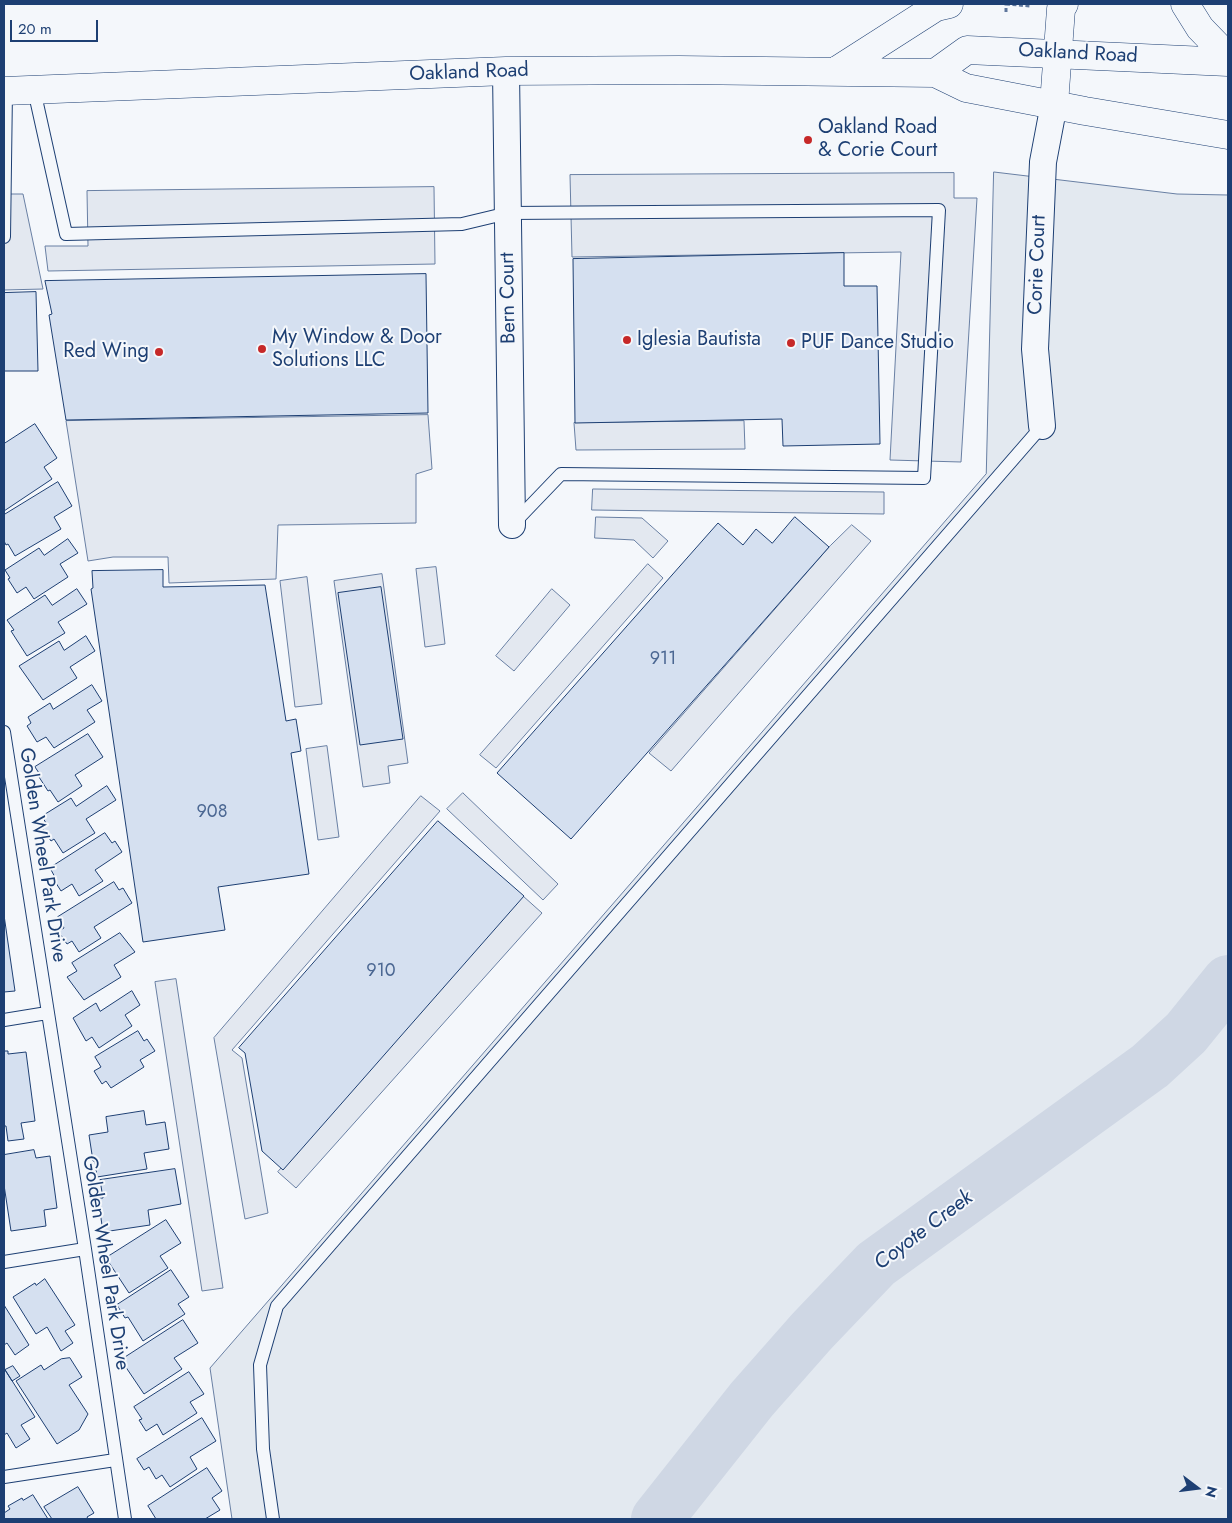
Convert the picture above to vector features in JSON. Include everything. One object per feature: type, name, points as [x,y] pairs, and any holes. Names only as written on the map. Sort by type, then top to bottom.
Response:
[{"type":"main road","points":[[836,71],[936,7],[949,4]]},
{"type":"main road","points":[[1054,104],[1061,9],[1064,4]]},
{"type":"main road","points":[[1184,4],[1200,28],[1228,57]]},
{"type":"main road","name":"Oakland Road","points":[[935,73],[967,50],[1228,62]]},
{"type":"main road","name":"Oakland Road","points":[[5,91],[506,70],[935,73],[966,88],[1224,134]]},
{"type":"street","name":"Bern Court","points":[[506,70],[512,525]]},
{"type":"street","name":"Corie Court","points":[[1042,426],[1035,349],[1043,162],[1054,104]]},
{"type":"lane","points":[[34,90],[66,234],[462,224],[508,213],[939,210],[924,478],[561,474],[512,525]]},
{"type":"lane","points":[[4,237],[5,91]]},
{"type":"lane","points":[[273,1519],[264,1449],[260,1365],[277,1306],[1042,426]]},
{"type":"lane","name":"Golden Wheel Park Drive","points":[[4,732],[9,805],[47,1013],[85,1249],[125,1519]]},
{"type":"lane","points":[[4,1020],[47,1013]]},
{"type":"lane","points":[[4,1262],[85,1249]]},
{"type":"lane","points":[[4,1477],[116,1460]]},
{"type":"path","points":[[1006,12],[1006,4],[1030,6]]},
{"type":"shaded area","points":[[994,172],[1177,194],[1228,195],[1228,1519],[232,1519],[210,1368],[986,474]]},
{"type":"shaded area","points":[[954,173],[954,198],[977,198],[961,462],[890,460],[901,252],[572,257],[570,175]]},
{"type":"shaded area","points":[[434,187],[435,264],[48,271],[45,246],[88,246],[87,191]]},
{"type":"shaded area","points":[[4,194],[23,194],[43,289],[4,290]]},
{"type":"shaded area","points":[[428,415],[432,469],[416,474],[416,523],[278,525],[276,579],[169,583],[168,557],[113,557],[88,561],[66,421]]},
{"type":"shaded area","points":[[744,421],[745,449],[576,450],[574,423]]},
{"type":"shaded area","points":[[593,489],[884,492],[884,514],[592,510]]},
{"type":"shaded area","points":[[596,517],[642,518],[668,541],[653,558],[634,540],[595,538]]},
{"type":"shaded area","points":[[852,525],[871,541],[671,771],[649,753],[830,546]]},
{"type":"shaded area","points":[[648,564],[663,578],[496,768],[480,755]]},
{"type":"shaded area","points":[[436,567],[445,644],[425,647],[416,569]]},
{"type":"shaded area","points":[[382,574],[408,763],[388,766],[390,783],[363,787],[334,581]]},
{"type":"shaded area","points":[[307,577],[322,704],[295,707],[280,581]]},
{"type":"shaded area","points":[[552,589],[570,605],[514,671],[496,656]]},
{"type":"shaded area","points":[[327,746],[339,837],[318,840],[306,749]]},
{"type":"shaded area","points":[[463,793],[558,884],[543,900],[447,809]]},
{"type":"shaded area","points":[[421,796],[440,811],[232,1050],[242,1058],[268,1213],[245,1219],[214,1038]]},
{"type":"shaded area","points":[[523,896],[542,913],[296,1188],[278,1172]]},
{"type":"shaded area","points":[[176,979],[223,1288],[202,1291],[155,982]]},
{"type":"building","points":[[844,253],[844,286],[877,286],[880,444],[783,446],[782,419],[575,423],[573,259]]},
{"type":"building","points":[[426,274],[428,413],[66,420],[49,315],[52,314],[45,281]]},
{"type":"building","points":[[36,292],[38,371],[4,371],[4,293]]},
{"type":"building","points":[[35,424],[57,458],[44,467],[52,479],[4,511],[4,444]]},
{"type":"building","points":[[58,482],[72,506],[54,517],[61,529],[15,556],[4,541],[4,515]]},
{"type":"building","points":[[795,517],[829,547],[571,839],[497,773],[718,523],[743,545],[756,529],[772,543]]},
{"type":"building","points":[[68,539],[78,553],[60,564],[68,577],[34,599],[26,587],[17,593],[8,579],[10,578],[5,570],[39,548],[44,555]]},
{"type":"building","points":[[163,570],[163,587],[265,585],[286,721],[296,719],[301,751],[291,753],[309,874],[218,887],[225,930],[143,942],[91,589],[93,588],[92,571]]},
{"type":"building","points":[[381,587],[403,739],[360,745],[338,593]]},
{"type":"building","points":[[77,589],[87,604],[58,622],[65,633],[27,656],[11,631],[14,630],[7,620],[45,595],[52,605]]},
{"type":"building","points":[[86,636],[95,651],[70,667],[77,678],[43,700],[19,666],[59,641],[64,650]]},
{"type":"building","points":[[92,685],[102,701],[87,710],[95,722],[54,748],[46,737],[37,742],[27,726],[31,723],[28,717],[50,703],[53,709]]},
{"type":"building","points":[[88,734],[103,757],[75,775],[82,786],[58,802],[50,790],[48,791],[35,767]]},
{"type":"building","points":[[107,786],[116,800],[86,819],[95,833],[63,853],[54,839],[51,841],[42,828],[47,825],[42,816],[71,798],[76,806]]},
{"type":"building","points":[[438,821],[524,896],[283,1170],[262,1151],[245,1053],[239,1048]]},
{"type":"building","points":[[105,833],[112,843],[115,841],[122,852],[95,870],[103,881],[79,896],[72,884],[61,891],[54,880],[56,879],[50,868]]},
{"type":"building","points":[[114,882],[119,890],[123,888],[132,903],[94,927],[101,938],[79,952],[72,941],[67,944],[58,931],[64,928],[58,917]]},
{"type":"building","points":[[4,915],[15,991],[4,992]]},
{"type":"building","points":[[120,933],[135,952],[114,965],[121,977],[84,1000],[67,977],[77,971],[72,963]]},
{"type":"building","points":[[132,991],[140,1005],[125,1015],[132,1026],[99,1048],[92,1037],[86,1041],[73,1018],[96,1003],[100,1011]]},
{"type":"building","points":[[138,1031],[144,1041],[147,1039],[155,1051],[140,1060],[144,1067],[111,1088],[106,1081],[102,1084],[94,1071],[101,1067],[95,1057]]},
{"type":"building","points":[[4,1051],[8,1051],[8,1054],[26,1052],[35,1121],[21,1123],[24,1139],[8,1141],[6,1126],[4,1126]]},
{"type":"building","points":[[144,1111],[146,1125],[165,1122],[169,1149],[144,1153],[147,1169],[97,1177],[89,1135],[108,1132],[106,1117]]},
{"type":"building","points":[[34,1150],[36,1158],[50,1156],[57,1208],[44,1210],[46,1226],[11,1231],[4,1185],[4,1155]]},
{"type":"building","points":[[175,1169],[181,1204],[148,1210],[150,1225],[103,1232],[98,1198],[103,1198],[100,1180]]},
{"type":"building","points":[[166,1220],[181,1243],[160,1256],[168,1268],[129,1293],[106,1258]]},
{"type":"building","points":[[171,1270],[189,1297],[178,1304],[185,1314],[143,1341],[128,1317],[125,1318],[117,1305]]},
{"type":"building","points":[[45,1279],[75,1325],[65,1331],[73,1343],[61,1351],[47,1327],[36,1334],[13,1297]]},
{"type":"building","points":[[4,1305],[29,1345],[15,1355],[7,1343],[4,1345]]},
{"type":"building","points":[[183,1320],[198,1343],[174,1358],[182,1369],[144,1394],[121,1360]]},
{"type":"building","points":[[70,1358],[82,1377],[69,1385],[88,1414],[79,1430],[57,1444],[16,1381],[41,1365],[44,1370],[61,1359]]},
{"type":"building","points":[[13,1366],[20,1376],[12,1381],[5,1370]]},
{"type":"building","points":[[4,1368],[35,1417],[21,1425],[30,1439],[16,1448],[7,1433],[4,1435]]},
{"type":"building","points":[[189,1372],[204,1394],[190,1402],[197,1413],[163,1435],[157,1424],[146,1431],[139,1420],[142,1419],[134,1407]]},
{"type":"building","points":[[202,1418],[216,1441],[190,1457],[197,1469],[170,1487],[162,1475],[156,1479],[149,1467],[144,1470],[137,1459]]},
{"type":"building","points":[[207,1468],[222,1491],[212,1498],[220,1510],[205,1519],[156,1519],[148,1506]]},
{"type":"building","points":[[78,1487],[94,1513],[87,1517],[88,1519],[52,1519],[44,1507]]},
{"type":"building","points":[[33,1495],[48,1519],[4,1519],[4,1513],[10,1509],[8,1506],[22,1498],[23,1500]]},
{"type":"waterway","name":"Coyote Creek","points":[[657,1519],[752,1399],[812,1331],[876,1264],[1150,1066],[1186,1033],[1228,981]]},
{"type":"place","name":"Oakland Road & Corie Court","points":[[808,140]]},
{"type":"place","name":"Iglesia Bautista","points":[[627,340]]},
{"type":"place","name":"PUF Dance Studio","points":[[791,343]]},
{"type":"place","name":"My Window & Door Solutions LLC","points":[[262,349]]},
{"type":"place","name":"Red Wing","points":[[159,352]]}]
